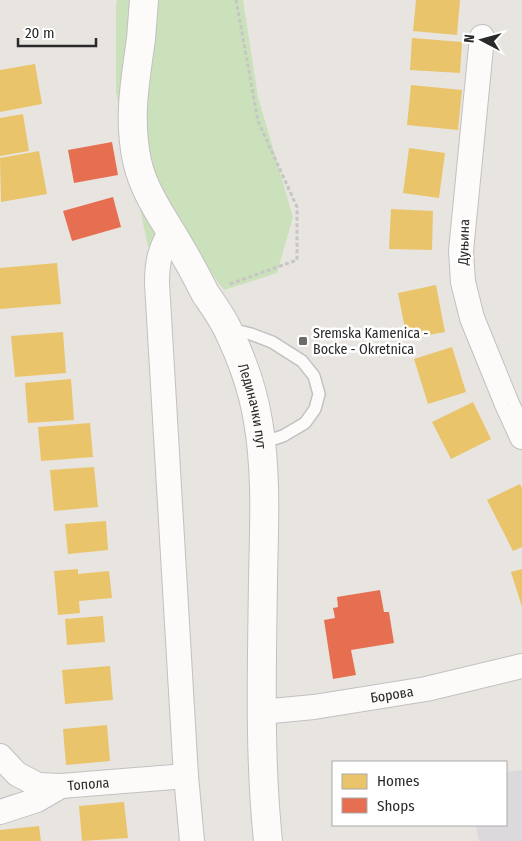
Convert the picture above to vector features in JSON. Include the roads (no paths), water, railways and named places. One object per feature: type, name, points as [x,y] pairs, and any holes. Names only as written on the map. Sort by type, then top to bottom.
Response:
[{"type":"main road","name":"Лединачки пут","points":[[144,0],[132,111],[133,138],[137,162],[144,184],[161,217],[188,260],[237,348],[246,373],[258,421],[261,443],[264,510],[261,712],[264,799],[268,841]]},
{"type":"street","name":"Дуњина","points":[[482,37],[461,251],[463,282],[472,318],[522,437]]},
{"type":"street","points":[[171,231],[164,242],[160,254],[157,268],[157,283],[186,776],[192,841]]},
{"type":"street","name":"Борова","points":[[261,712],[314,708],[426,689],[522,666]]},
{"type":"street","name":"Топола","points":[[0,756],[17,774],[38,785],[61,786],[186,776]]},
{"type":"street","points":[[0,812],[37,800],[61,786]]},
{"type":"lane","points":[[227,328],[272,342],[302,361],[314,376],[319,394],[315,409],[305,423],[283,436],[261,443]]},
{"type":"place","name":"Sremska Kamenica - Bocke - Okretnica","points":[[303,341]]}]
